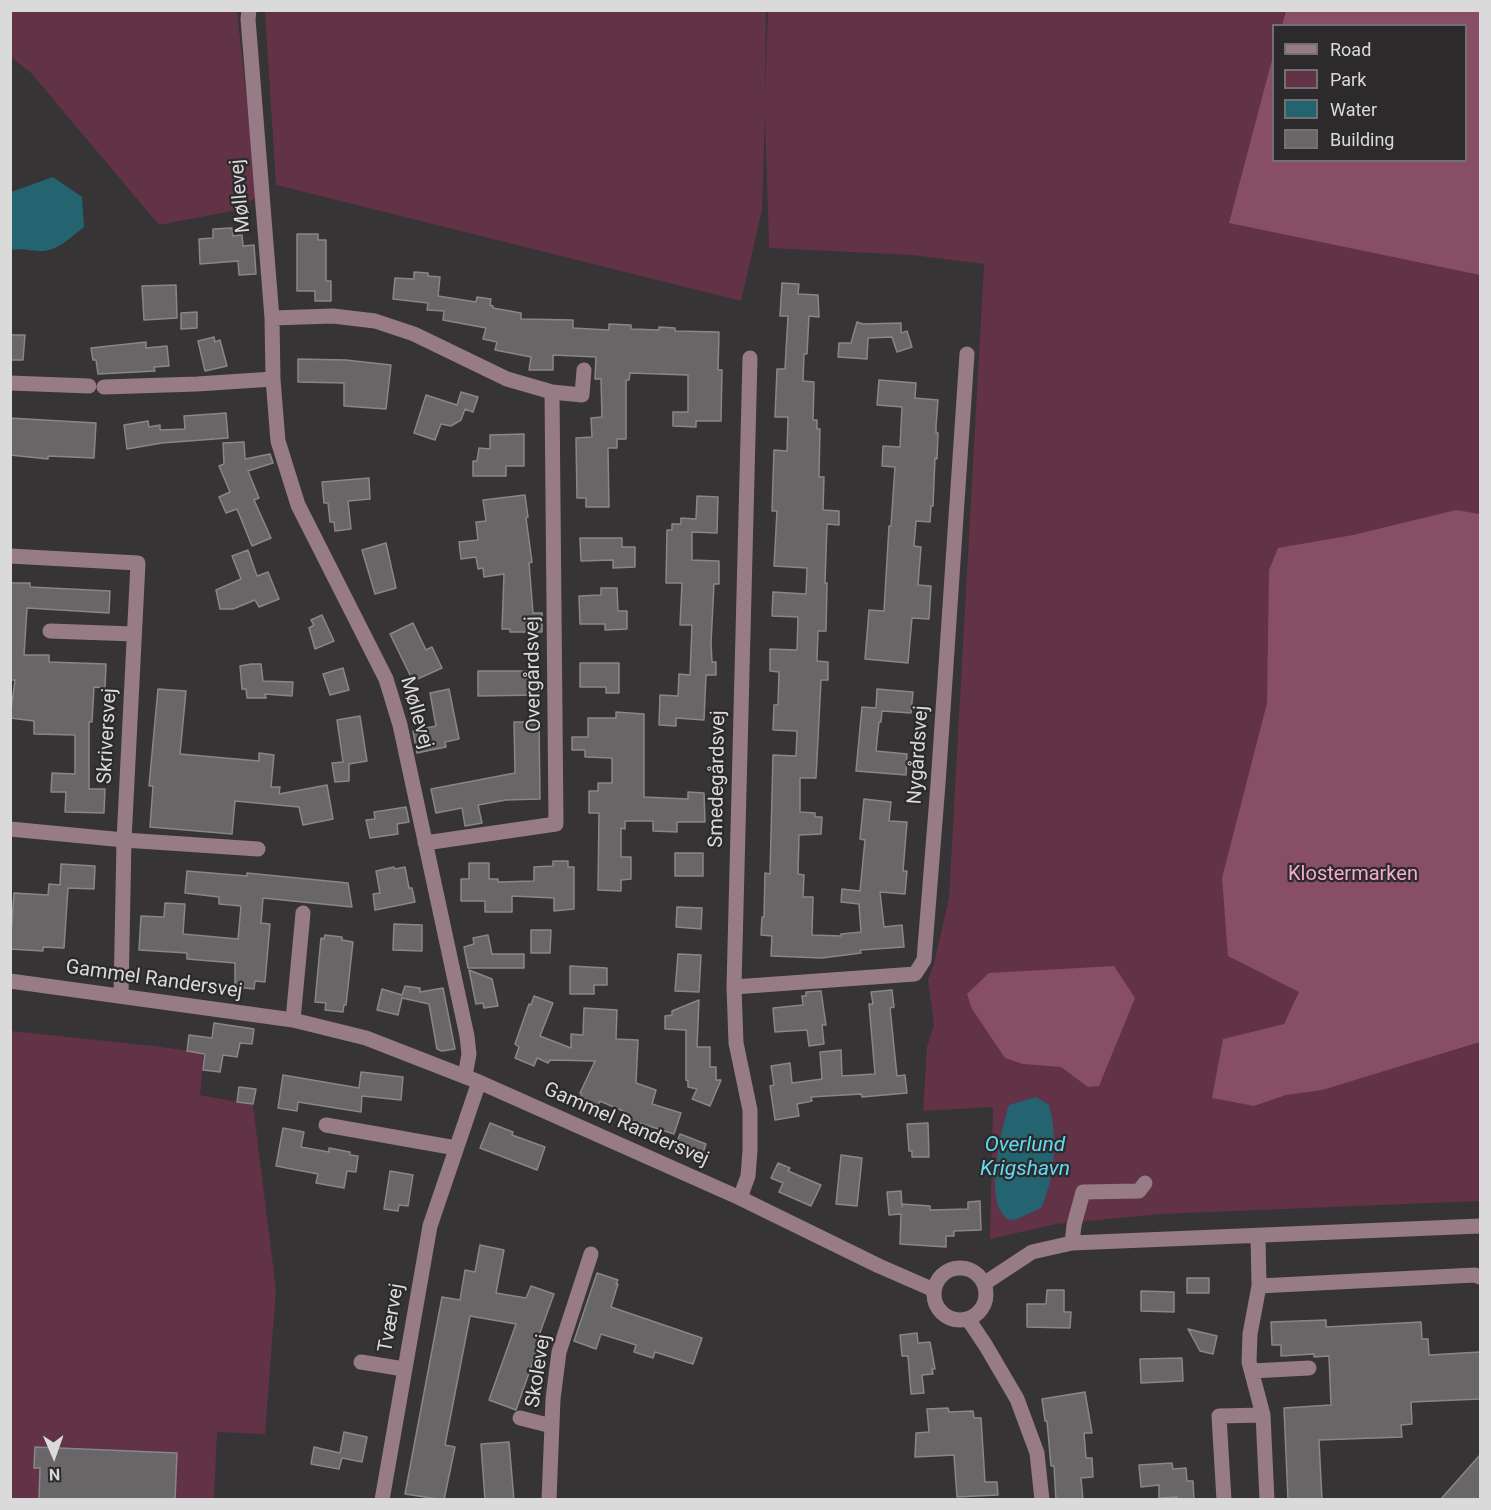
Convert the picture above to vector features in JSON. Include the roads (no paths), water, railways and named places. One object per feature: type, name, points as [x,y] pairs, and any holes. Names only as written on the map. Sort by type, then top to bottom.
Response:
[{"type":"street","name":"Møllevej","points":[[249,10],[272,318],[273,379],[278,441],[298,506],[386,679],[400,725],[467,1036],[472,1079]]},
{"type":"street","points":[[272,318],[333,316],[375,321],[414,334],[507,379],[552,392],[582,395],[584,370]]},
{"type":"street","name":"Nygårdsvej","points":[[734,987],[915,974],[924,960],[967,354]]},
{"type":"street","name":"Smedegårdsvej","points":[[740,1198],[748,1176],[750,1151],[750,1110],[736,1043],[734,987],[750,358]]},
{"type":"street","points":[[10,383],[97,387],[273,379]]},
{"type":"street","name":"Overgårdsvej","points":[[425,843],[556,824],[552,392]]},
{"type":"street","name":"Skriversvej","points":[[10,556],[138,563],[124,840],[121,996]]},
{"type":"street","points":[[50,631],[134,634]]},
{"type":"street","points":[[10,829],[124,840],[258,849]]},
{"type":"street","points":[[293,1020],[303,913]]},
{"type":"street","name":"Gammel Randersvej","points":[[10,981],[293,1020],[366,1038],[472,1079],[740,1198],[934,1290]]},
{"type":"street","name":"Tværvej","points":[[382,1500],[430,1226],[456,1148],[472,1079]]},
{"type":"street","points":[[326,1125],[456,1148]]},
{"type":"street","points":[[1072,1243],[1074,1225],[1083,1192],[1139,1191],[1144,1183]]},
{"type":"street","points":[[985,1283],[1032,1252],[1072,1243],[1480,1226]]},
{"type":"street","points":[[1258,1236],[1259,1286],[1250,1334],[1250,1362],[1263,1415],[1267,1500]]},
{"type":"street","name":"Skolevej","points":[[549,1500],[552,1426],[559,1352],[591,1254]]},
{"type":"street","points":[[962,1267],[974,1271],[985,1283],[986,1303],[980,1312],[968,1319],[955,1320],[947,1317],[939,1310],[935,1302],[934,1290],[941,1275],[954,1268],[962,1267]]},
{"type":"street","points":[[1259,1286],[1475,1275],[1480,1277]]},
{"type":"street","points":[[968,1319],[1017,1399],[1037,1453],[1042,1500]]},
{"type":"street","points":[[361,1362],[404,1369]]},
{"type":"street","points":[[1252,1371],[1309,1368]]},
{"type":"street","points":[[1224,1500],[1219,1416],[1263,1415]]},
{"type":"street","points":[[520,1418],[552,1426]]},
{"type":"water","points":[[53,177],[82,197],[84,227],[63,243],[46,251],[11,250],[11,192]]},
{"type":"water","name":"Overlund Krigshavn","points":[[1036,1097],[1049,1105],[1054,1130],[1054,1157],[1049,1184],[1041,1208],[1015,1220],[1007,1219],[999,1208],[995,1185],[997,1157],[1003,1128],[1009,1105]]},
{"type":"park label","name":"Klostermarken","points":[[1353,875]]}]
